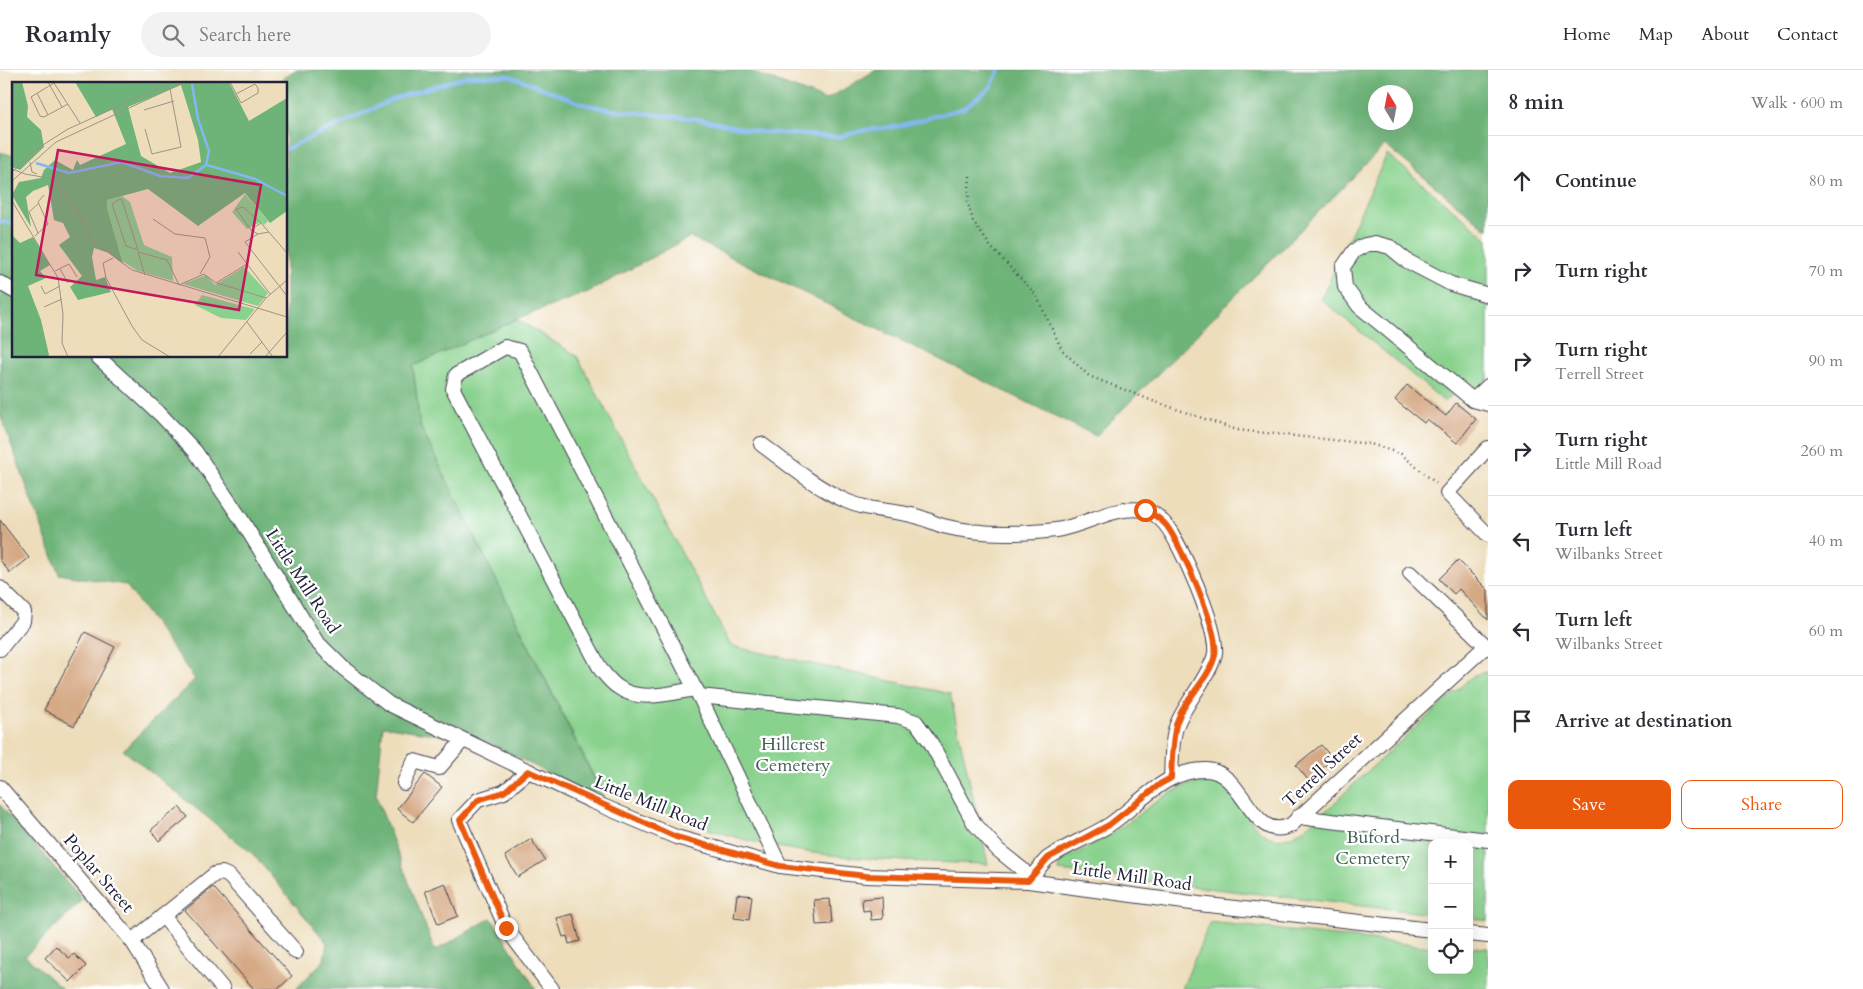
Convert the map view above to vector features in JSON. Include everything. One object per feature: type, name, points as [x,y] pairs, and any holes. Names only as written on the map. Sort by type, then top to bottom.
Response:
[{"type":"street","points":[[1488,295],[1451,284],[1407,261],[1390,247],[1375,244],[1365,245],[1354,251],[1343,267],[1345,287],[1359,306],[1473,400],[1488,404]]},
{"type":"street","points":[[0,283],[12,289]]},
{"type":"street","points":[[780,866],[697,692],[520,352],[506,347],[456,375],[453,389],[601,670],[618,688],[637,694],[653,696],[697,692],[898,716],[916,722],[931,743],[974,823],[998,850],[1023,870],[1028,881]]},
{"type":"street","name":"Little Mill Road","points":[[99,358],[160,414],[195,451],[241,519],[316,641],[343,668],[389,704],[528,771],[676,837],[780,866],[866,876],[1028,881],[1199,904],[1428,930]]},
{"type":"street","points":[[1473,400],[1488,386]]},
{"type":"street","points":[[761,444],[822,489],[844,501],[914,515],[943,526],[991,532],[1055,530],[1130,510],[1145,510],[1156,515],[1174,539],[1198,590],[1213,630],[1215,643],[1215,654],[1211,668],[1189,699],[1176,725],[1171,778]]},
{"type":"street","points":[[1488,448],[1447,493],[1488,535]]},
{"type":"street","points":[[1410,573],[1487,647]]},
{"type":"street","points":[[0,588],[24,612],[23,621],[0,649]]},
{"type":"street","name":"Terrell Street","points":[[1028,881],[1048,858],[1109,825],[1160,784],[1171,778],[1195,771],[1208,770],[1222,775],[1232,784],[1261,822],[1270,829],[1281,830],[1298,817],[1487,647]]},
{"type":"street","points":[[404,783],[414,761],[439,768],[463,740]]},
{"type":"street","points":[[528,771],[504,792],[478,800],[460,820],[506,928],[552,989]]},
{"type":"street","name":"Poplar Street","points":[[0,787],[132,941],[162,989]]},
{"type":"street","points":[[1298,817],[1488,840]]},
{"type":"street","points":[[132,941],[215,874],[222,873],[229,876],[296,952]]},
{"type":"street","points":[[163,916],[223,989]]},
{"type":"street","points":[[1473,934],[1488,936]]},
{"type":"path","points":[[970,176],[968,203],[973,221],[990,246],[1036,295],[1062,350],[1089,376],[1153,401],[1238,430],[1371,444],[1401,454],[1447,493]]},
{"type":"green space","points":[[295,70],[746,70],[826,100],[876,70],[1488,70],[1488,230],[1385,145],[1096,436],[690,237],[588,292],[517,319],[413,366],[420,426],[606,803],[490,743],[383,726],[376,796],[435,951],[491,918],[536,989],[296,989],[324,960],[327,943],[252,853],[123,750],[195,679],[126,585],[59,574],[0,414],[0,152],[12,155],[12,358],[288,358],[288,82],[278,82]]},
{"type":"green space","points":[[1387,154],[1488,239],[1488,378],[1474,392],[1463,384],[1445,402],[1321,299]]},
{"type":"green space","name":"Hillcrest Cemetery","points":[[517,319],[577,356],[731,646],[950,694],[988,864],[854,858],[787,849],[754,842],[706,828],[657,809],[649,802],[598,785],[420,426],[413,366]]},
{"type":"green space","name":"Buford Cemetery","points":[[1488,672],[1488,921],[1473,919],[1473,839],[1428,839],[1428,914],[1059,871],[1059,863],[1065,859],[1108,836],[1170,793],[1184,786],[1197,783],[1210,782],[1221,786],[1230,794],[1255,826],[1265,834],[1276,838],[1289,837],[1305,828],[1324,812],[1474,675]]},
{"type":"green space","points":[[0,805],[83,900],[25,956],[62,989],[0,989]]},
{"type":"green space","points":[[1210,922],[1428,947],[1428,974],[1473,974],[1473,947],[1488,948],[1488,989],[1182,989]]},
{"type":"building","points":[[1407,385],[1446,416],[1456,403],[1476,419],[1457,443],[1427,419],[1424,423],[1395,400]]},
{"type":"building","points":[[0,520],[29,558],[10,573],[0,560]]},
{"type":"building","points":[[1458,560],[1488,590],[1488,620],[1459,589],[1454,594],[1439,579]]},
{"type":"building","points":[[85,632],[115,647],[74,726],[44,710]]},
{"type":"building","points":[[1321,745],[1333,759],[1308,780],[1296,765]]},
{"type":"building","points":[[425,774],[442,787],[413,822],[397,809]]},
{"type":"building","points":[[179,807],[188,817],[159,841],[151,830]]},
{"type":"building","points":[[531,839],[545,860],[518,877],[505,856]]},
{"type":"building","points":[[445,883],[458,916],[438,924],[425,891]]},
{"type":"building","points":[[213,887],[292,976],[278,989],[254,989],[185,910]]},
{"type":"building","points":[[737,894],[752,896],[749,920],[734,918]]},
{"type":"building","points":[[882,897],[883,919],[871,920],[870,910],[863,911],[862,899]]},
{"type":"building","points":[[830,899],[832,924],[816,925],[814,900]]},
{"type":"building","points":[[573,914],[580,941],[569,944],[567,936],[563,937],[557,918]]},
{"type":"building","points":[[56,946],[69,958],[74,954],[86,966],[70,982],[45,958]]},
{"type":"waterway","points":[[288,148],[396,98],[468,76],[511,76],[583,104],[612,110],[699,119],[760,132],[838,137],[865,130],[899,126],[964,108],[991,87],[999,70]]},
{"type":"waterway","points":[[0,221],[12,224]]},
{"type":"route","points":[[506,928],[460,820],[478,800],[504,792],[528,771],[591,801],[676,837],[780,866],[866,876],[1028,881],[1048,858],[1109,825],[1160,784],[1171,778],[1176,725],[1196,687],[1211,668],[1215,654],[1213,630],[1194,582],[1166,525],[1156,515],[1145,510]]}]
